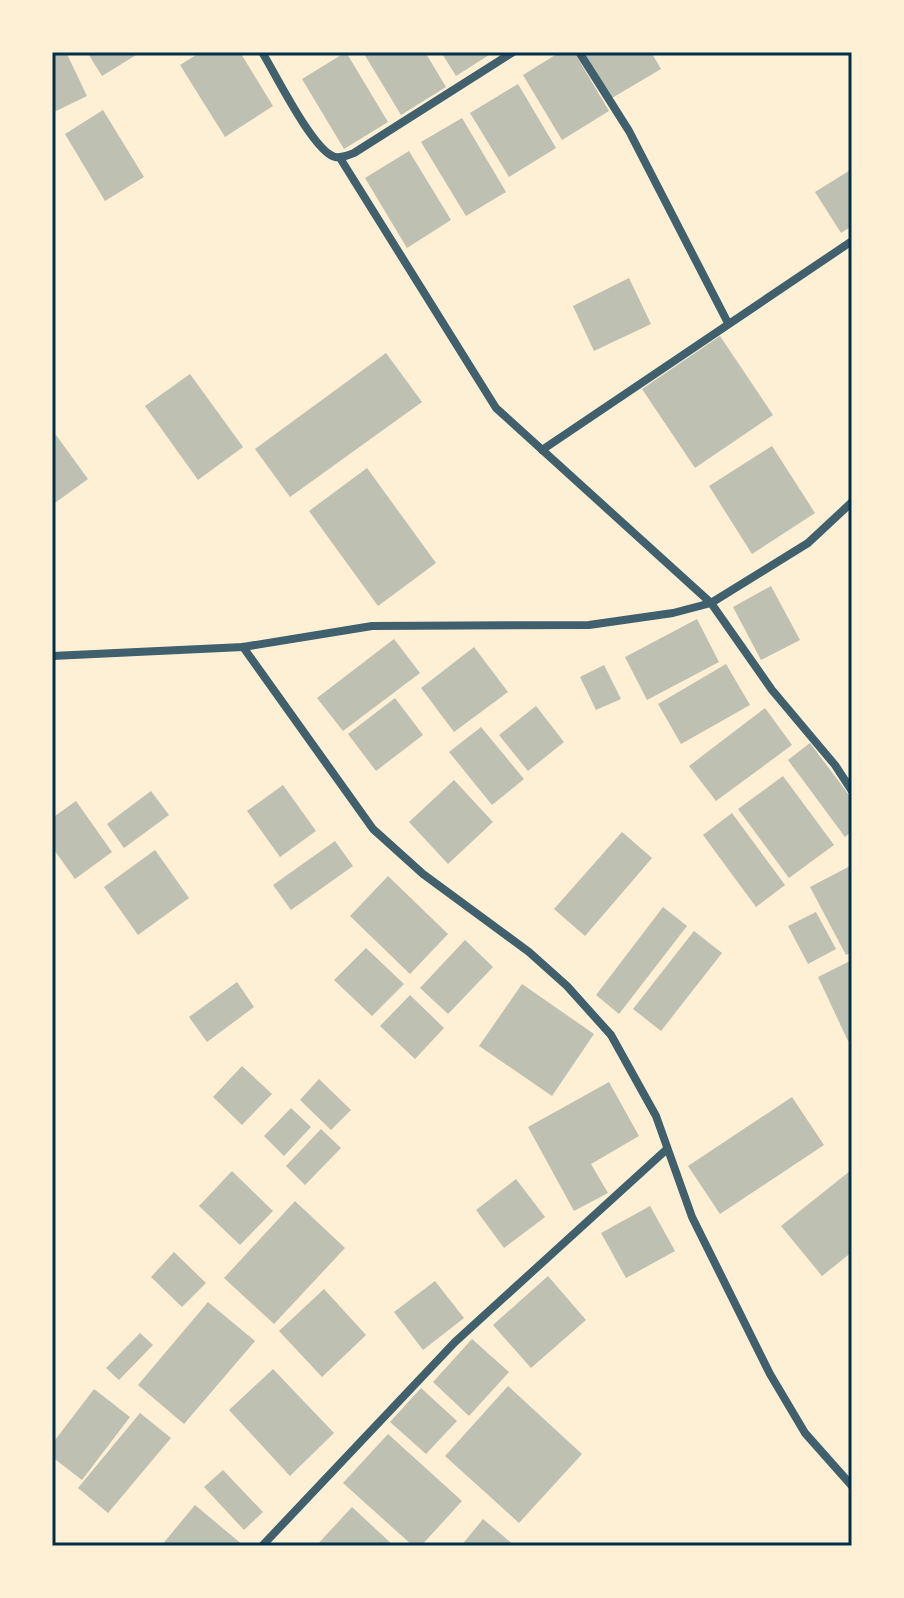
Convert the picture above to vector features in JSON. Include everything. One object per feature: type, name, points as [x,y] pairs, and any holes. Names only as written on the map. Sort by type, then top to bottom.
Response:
[{"type":"street","points":[[262,52],[313,137],[332,156],[340,158],[354,153],[513,52]]},
{"type":"street","points":[[579,52],[629,131],[728,323]]},
{"type":"street","points":[[340,158],[496,408],[711,603],[772,690],[835,765],[852,791]]},
{"type":"street","points":[[542,450],[852,241]]},
{"type":"street","points":[[52,656],[243,647],[372,626],[589,625],[711,603],[808,543],[852,502]]},
{"type":"street","points":[[243,647],[373,829],[423,874],[529,952],[567,986],[611,1035],[656,1116],[692,1217],[770,1374],[805,1433],[852,1486]]},
{"type":"street","points":[[262,1546],[455,1342],[667,1149]]},
{"type":"building","points":[[52,52],[66,52],[87,96],[52,113]]},
{"type":"building","points":[[87,52],[141,52],[102,76]]},
{"type":"building","points":[[201,52],[240,52],[273,106],[225,137],[180,65]]},
{"type":"building","points":[[346,52],[388,122],[344,149],[302,79]]},
{"type":"building","points":[[363,52],[425,52],[446,87],[401,115]]},
{"type":"building","points":[[441,52],[488,52],[489,55],[456,76]]},
{"type":"building","points":[[560,52],[574,52],[609,111],[562,140],[523,75]]},
{"type":"building","points":[[584,52],[651,52],[661,69],[612,98]]},
{"type":"building","points":[[518,84],[556,148],[509,177],[470,113]]},
{"type":"building","points":[[103,110],[144,177],[105,201],[65,134]]},
{"type":"building","points":[[462,118],[506,192],[466,216],[421,142]]},
{"type":"building","points":[[409,151],[451,220],[407,248],[365,178]]},
{"type":"building","points":[[852,169],[852,226],[841,233],[815,192]]},
{"type":"building","points":[[629,278],[651,324],[594,351],[573,306]]},
{"type":"building","points":[[720,336],[773,415],[695,468],[642,389]]},
{"type":"building","points":[[386,353],[422,402],[290,497],[255,449]]},
{"type":"building","points":[[190,374],[243,447],[198,480],[145,406]]},
{"type":"building","points":[[56,435],[88,479],[52,505],[52,438]]},
{"type":"building","points":[[772,446],[815,513],[752,554],[709,486]]},
{"type":"building","points":[[367,468],[436,563],[378,606],[309,511]]},
{"type":"building","points":[[771,586],[800,640],[761,660],[733,607]]},
{"type":"building","points":[[697,619],[719,662],[647,700],[625,657]]},
{"type":"building","points":[[394,639],[420,673],[343,731],[317,698]]},
{"type":"building","points":[[474,647],[508,692],[454,732],[421,688]]},
{"type":"building","points":[[726,664],[750,705],[681,744],[658,704]]},
{"type":"building","points":[[604,665],[621,699],[596,710],[580,677]]},
{"type":"building","points":[[395,698],[423,735],[376,771],[348,734]]},
{"type":"building","points":[[536,706],[564,742],[528,771],[499,735]]},
{"type":"building","points":[[765,708],[792,745],[716,801],[689,766]]},
{"type":"building","points":[[481,727],[524,779],[492,805],[449,752]]},
{"type":"building","points":[[810,743],[852,799],[852,831],[845,837],[788,760]]},
{"type":"building","points":[[783,776],[834,845],[789,878],[738,809]]},
{"type":"building","points":[[454,780],[493,822],[448,864],[409,822]]},
{"type":"building","points":[[283,785],[316,831],[280,857],[247,811]]},
{"type":"building","points":[[151,791],[169,815],[124,848],[107,824]]},
{"type":"building","points":[[76,801],[112,852],[75,879],[52,847],[52,818]]},
{"type":"building","points":[[732,813],[785,885],[756,907],[703,835]]},
{"type":"building","points":[[622,832],[652,858],[585,936],[554,909]]},
{"type":"building","points":[[335,841],[353,866],[291,910],[273,885]]},
{"type":"building","points":[[155,850],[189,898],[138,935],[104,887]]},
{"type":"building","points":[[852,865],[852,952],[846,955],[810,887]]},
{"type":"building","points":[[388,876],[448,934],[410,974],[350,916]]},
{"type":"building","points":[[663,907],[687,926],[619,1014],[596,995]]},
{"type":"building","points":[[816,912],[836,949],[808,964],[788,926]]},
{"type":"building","points":[[694,931],[722,953],[661,1031],[633,1009]]},
{"type":"building","points":[[465,940],[493,967],[448,1014],[420,988]]},
{"type":"building","points":[[366,948],[404,984],[372,1016],[334,980]]},
{"type":"building","points":[[852,960],[852,1040],[848,1041],[818,977]]},
{"type":"building","points":[[237,982],[254,1007],[207,1042],[189,1017]]},
{"type":"building","points":[[522,984],[594,1034],[552,1096],[479,1046]]},
{"type":"building","points":[[410,995],[444,1028],[415,1059],[380,1026]]},
{"type":"building","points":[[242,1066],[272,1094],[242,1125],[213,1097]]},
{"type":"building","points":[[319,1079],[351,1110],[331,1130],[300,1100]]},
{"type":"building","points":[[609,1082],[639,1136],[591,1164],[608,1193],[574,1211],[528,1127]]},
{"type":"building","points":[[792,1097],[824,1145],[720,1214],[688,1166]]},
{"type":"building","points":[[291,1108],[311,1127],[284,1156],[264,1136]]},
{"type":"building","points":[[321,1129],[341,1148],[305,1185],[286,1166]]},
{"type":"building","points":[[232,1171],[273,1211],[240,1245],[199,1206]]},
{"type":"building","points":[[850,1171],[852,1252],[822,1276],[781,1226]]},
{"type":"building","points":[[516,1179],[545,1217],[504,1248],[476,1210]]},
{"type":"building","points":[[295,1201],[345,1248],[274,1324],[224,1278]]},
{"type":"building","points":[[650,1206],[675,1251],[626,1278],[601,1233]]},
{"type":"building","points":[[174,1252],[206,1283],[182,1307],[151,1277]]},
{"type":"building","points":[[548,1276],[586,1320],[531,1368],[493,1325]]},
{"type":"building","points":[[435,1281],[464,1318],[423,1350],[394,1312]]},
{"type":"building","points":[[324,1289],[366,1335],[322,1377],[279,1331]]},
{"type":"building","points":[[208,1302],[255,1341],[184,1424],[138,1385]]},
{"type":"building","points":[[140,1333],[153,1345],[119,1380],[106,1368]]},
{"type":"building","points":[[472,1339],[509,1372],[469,1416],[433,1382]]},
{"type":"building","points":[[273,1369],[334,1433],[290,1476],[229,1410]]},
{"type":"building","points":[[508,1386],[582,1454],[519,1523],[445,1456]]},
{"type":"building","points":[[421,1388],[457,1421],[426,1454],[390,1422]]},
{"type":"building","points":[[94,1389],[130,1417],[82,1480],[52,1457],[52,1444]]},
{"type":"building","points":[[140,1413],[171,1438],[108,1513],[78,1488]]},
{"type":"building","points":[[388,1434],[462,1501],[421,1546],[413,1546],[343,1483]]},
{"type":"building","points":[[223,1470],[263,1512],[244,1530],[204,1487]]},
{"type":"building","points":[[195,1505],[244,1546],[161,1546]]},
{"type":"building","points":[[352,1507],[394,1546],[316,1546]]},
{"type":"building","points":[[483,1519],[515,1546],[461,1546]]}]
